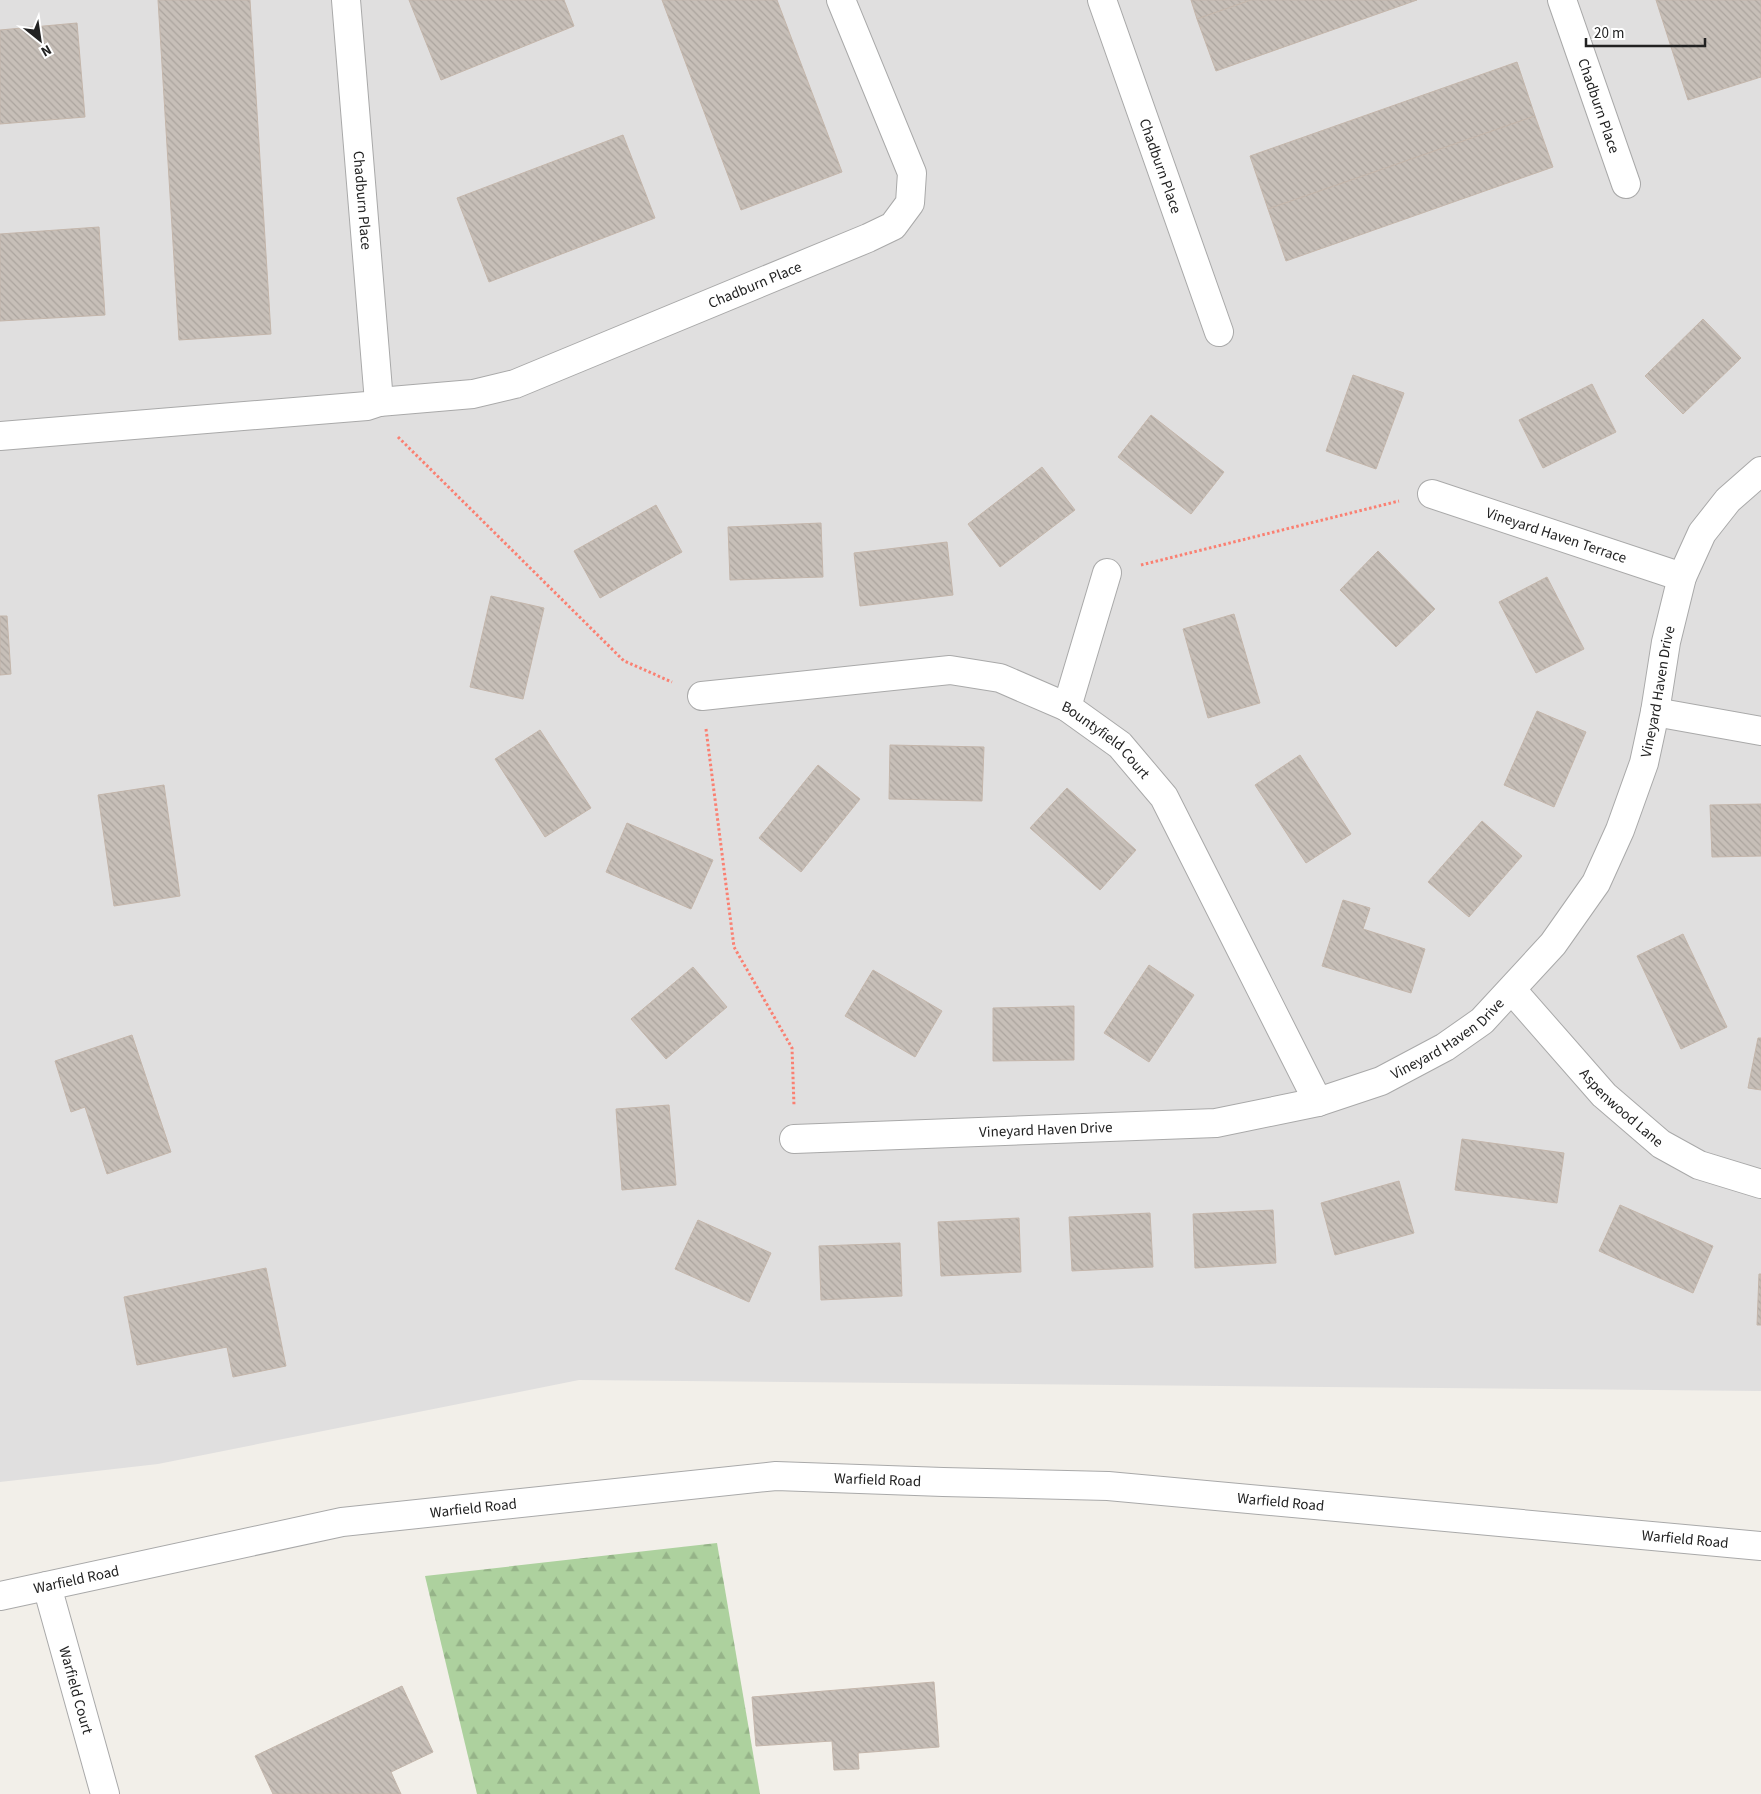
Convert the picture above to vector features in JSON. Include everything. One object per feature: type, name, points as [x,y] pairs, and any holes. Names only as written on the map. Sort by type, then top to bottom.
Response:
[{"type":"street","name":"Chadburn Place","points":[[346,0],[373,404]]},
{"type":"street","name":"Chadburn Place","points":[[0,436],[373,404],[472,394],[515,384],[893,226],[910,203],[912,173],[841,0]]},
{"type":"street","name":"Chadburn Place","points":[[1102,0],[1219,332]]},
{"type":"street","name":"Chadburn Place","points":[[1562,0],[1626,184]]},
{"type":"street","name":"Vineyard Haven Drive","points":[[794,1139],[1216,1123],[1318,1102],[1381,1081],[1444,1047],[1482,1021],[1553,944],[1596,883],[1620,830],[1644,763],[1655,712],[1666,642],[1682,577],[1702,533],[1728,500],[1761,471]]},
{"type":"street","name":"Vineyard Haven Terrace","points":[[1432,494],[1682,577]]},
{"type":"street","points":[[1067,707],[1107,573]]},
{"type":"street","name":"Bountyfield Court","points":[[702,696],[950,670],[1000,678],[1067,707],[1120,745],[1164,797],[1318,1102]]},
{"type":"street","points":[[1655,712],[1761,731]]},
{"type":"street","name":"Aspenwood Lane","points":[[1512,990],[1604,1095],[1661,1144],[1699,1165],[1761,1184]]},
{"type":"street","name":"Warfield Road","points":[[0,1596],[342,1522],[776,1476],[1108,1486],[1761,1546]]},
{"type":"street","name":"Warfield Court","points":[[47,1586],[105,1794]]},
{"type":"path","points":[[373,404],[624,661],[702,696],[734,947],[792,1048],[794,1139]]},
{"type":"path","points":[[1107,573],[1432,494]]},
{"type":"shaded area","points":[[0,0],[1761,0],[1761,1391],[579,1380],[158,1464],[0,1482]]},
{"type":"green space","points":[[717,1543],[760,1794],[477,1794],[425,1576]]},
{"type":"building","points":[[158,0],[250,0],[271,334],[179,340]]},
{"type":"building","points":[[409,0],[564,0],[574,26],[441,80]]},
{"type":"building","points":[[662,0],[777,0],[842,172],[741,210]]},
{"type":"building","points":[[1191,0],[1251,0],[1197,19]]},
{"type":"building","points":[[1251,0],[1417,0],[1216,71],[1197,19]]},
{"type":"building","points":[[1656,0],[1761,0],[1761,77],[1688,100]]},
{"type":"building","points":[[77,23],[85,117],[0,124],[0,30]]},
{"type":"building","points":[[1517,62],[1535,116],[1268,209],[1250,156]]},
{"type":"building","points":[[1535,116],[1553,167],[1286,261],[1268,209]]},
{"type":"building","points":[[623,135],[655,218],[489,282],[457,198]]},
{"type":"building","points":[[99,227],[105,315],[0,321],[0,234]]},
{"type":"building","points":[[1703,319],[1741,358],[1683,414],[1645,376]]},
{"type":"building","points":[[1353,375],[1404,393],[1376,469],[1326,451]]},
{"type":"building","points":[[1592,384],[1616,432],[1543,468],[1519,420]]},
{"type":"building","points":[[1151,415],[1224,472],[1191,514],[1118,457]]},
{"type":"building","points":[[1042,467],[1075,510],[1000,567],[968,524]]},
{"type":"building","points":[[656,505],[682,552],[600,598],[574,551]]},
{"type":"building","points":[[821,523],[823,577],[730,580],[728,527]]},
{"type":"building","points":[[947,542],[953,595],[860,606],[854,553]]},
{"type":"building","points":[[1378,551],[1435,609],[1396,647],[1340,590]]},
{"type":"building","points":[[1547,577],[1584,649],[1536,673],[1499,602]]},
{"type":"building","points":[[491,596],[544,608],[523,699],[470,687]]},
{"type":"building","points":[[1234,614],[1260,703],[1208,718],[1183,629]]},
{"type":"building","points":[[0,616],[7,616],[11,674],[0,675]]},
{"type":"building","points":[[1537,711],[1586,732],[1554,807],[1504,785]]},
{"type":"building","points":[[540,730],[591,808],[545,837],[495,759]]},
{"type":"building","points":[[890,745],[984,747],[982,801],[889,799]]},
{"type":"building","points":[[1300,755],[1351,834],[1306,863],[1255,785]]},
{"type":"building","points":[[818,765],[860,799],[801,872],[759,838]]},
{"type":"building","points":[[164,785],[180,896],[114,906],[98,795]]},
{"type":"building","points":[[1067,788],[1136,850],[1100,890],[1030,828]]},
{"type":"building","points":[[1761,804],[1761,856],[1712,857],[1710,805]]},
{"type":"building","points":[[1482,821],[1522,856],[1469,917],[1428,882]]},
{"type":"building","points":[[627,823],[713,860],[691,909],[606,872]]},
{"type":"building","points":[[1343,900],[1370,908],[1363,929],[1425,949],[1411,993],[1322,966]]},
{"type":"building","points":[[1683,934],[1727,1027],[1681,1049],[1637,956]]},
{"type":"building","points":[[1149,965],[1194,995],[1149,1062],[1104,1033]]},
{"type":"building","points":[[693,967],[727,1007],[666,1059],[631,1019]]},
{"type":"building","points":[[873,970],[942,1011],[915,1057],[845,1016]]},
{"type":"building","points":[[1074,1006],[1074,1060],[993,1061],[993,1008]]},
{"type":"building","points":[[132,1035],[171,1152],[107,1174],[85,1107],[71,1112],[55,1061]]},
{"type":"building","points":[[1758,1038],[1761,1038],[1761,1090],[1748,1088]]},
{"type":"building","points":[[669,1105],[676,1185],[622,1190],[616,1109]]},
{"type":"building","points":[[1462,1139],[1564,1153],[1557,1203],[1455,1190]]},
{"type":"building","points":[[1399,1181],[1414,1233],[1335,1255],[1321,1203]]},
{"type":"building","points":[[1620,1205],[1713,1246],[1693,1293],[1599,1251]]},
{"type":"building","points":[[1273,1210],[1276,1263],[1195,1268],[1193,1214]]},
{"type":"building","points":[[1150,1213],[1153,1267],[1072,1271],[1069,1217]]},
{"type":"building","points":[[1019,1218],[1021,1272],[941,1276],[938,1222]]},
{"type":"building","points":[[698,1220],[771,1253],[749,1302],[675,1269]]},
{"type":"building","points":[[900,1243],[902,1296],[821,1300],[819,1246]]},
{"type":"building","points":[[266,1268],[286,1366],[233,1377],[227,1347],[137,1365],[124,1297]]},
{"type":"building","points":[[1759,1274],[1761,1274],[1761,1325],[1757,1325]]},
{"type":"building","points":[[934,1682],[939,1747],[858,1753],[859,1769],[834,1770],[832,1741],[756,1746],[752,1697]]},
{"type":"building","points":[[402,1686],[433,1752],[391,1772],[401,1794],[273,1794],[255,1756]]}]
